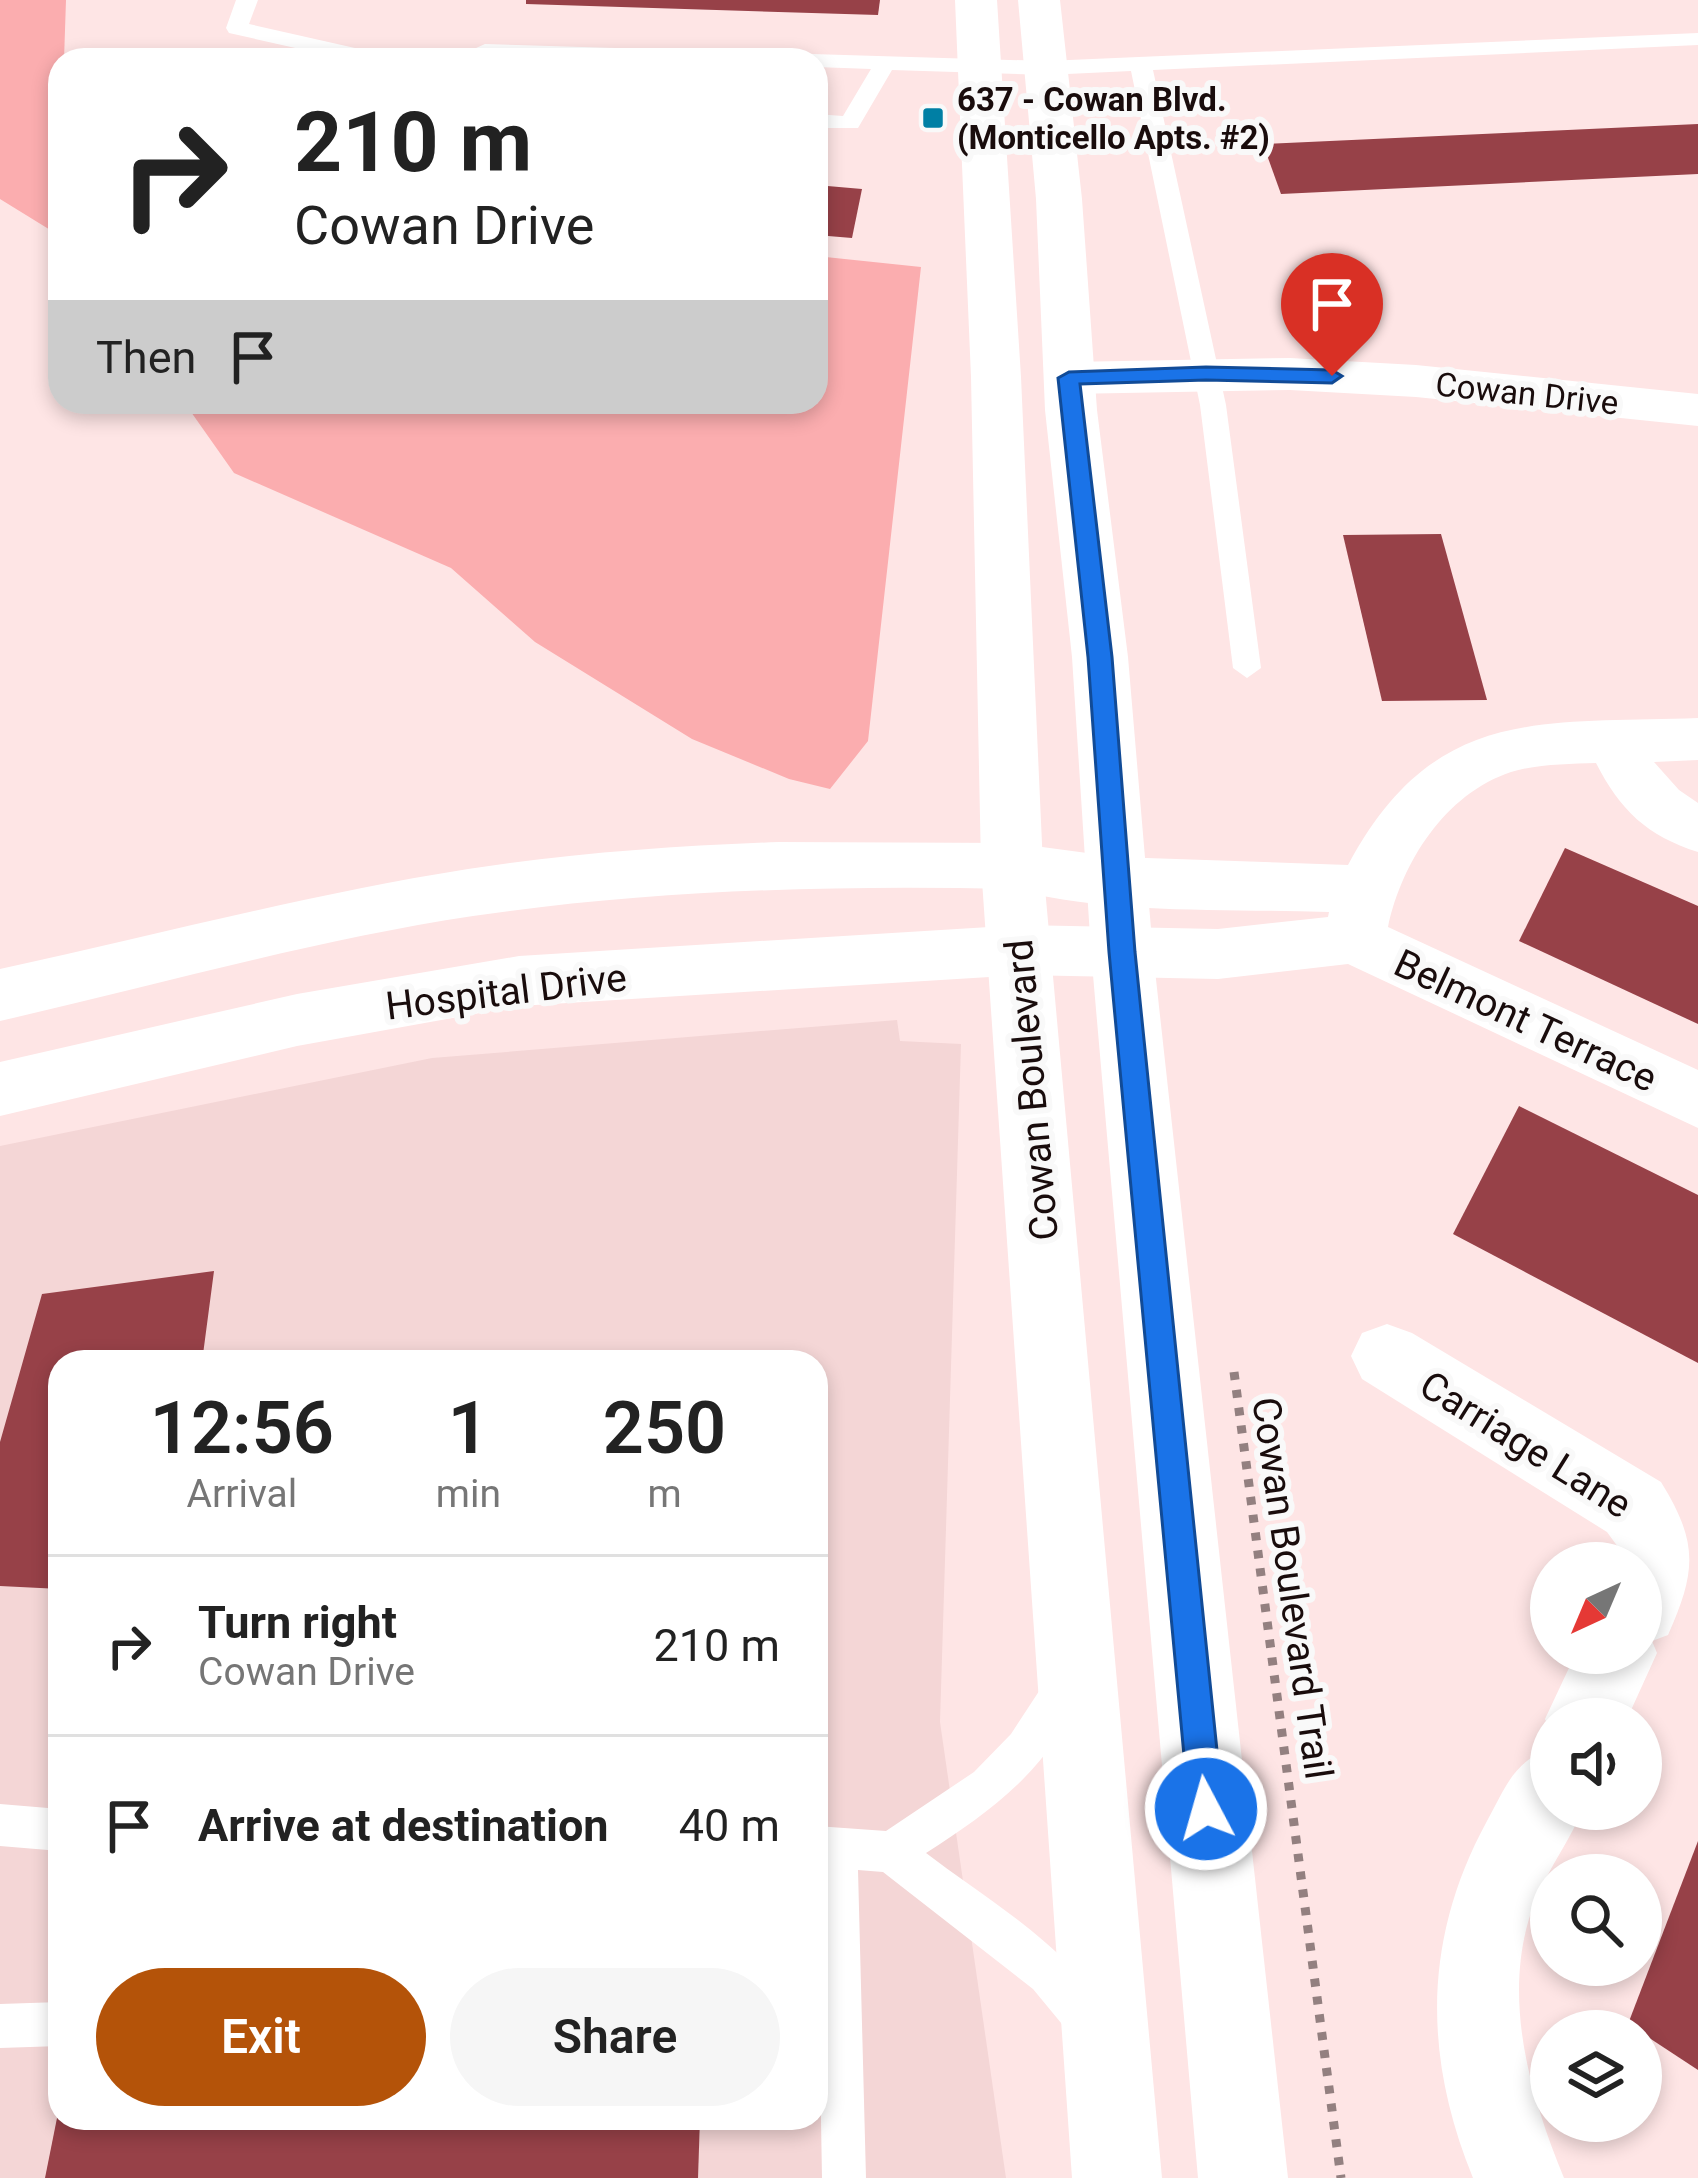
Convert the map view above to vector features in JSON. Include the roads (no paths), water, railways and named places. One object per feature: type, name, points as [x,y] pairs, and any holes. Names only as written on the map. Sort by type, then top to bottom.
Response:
[{"type":"main road","name":"Cowan Boulevard","points":[[976,0],[1012,866],[1117,2178]]},
{"type":"main road","points":[[1039,0],[1059,199],[1069,378],[1100,657],[1122,952],[1243,2178]]},
{"type":"main road","name":"Cowan Drive","points":[[1069,378],[1206,373],[1416,381],[1698,410]]},
{"type":"main road","points":[[0,995],[393,906],[626,876],[904,861],[1012,866],[1361,915],[1377,864],[1407,819],[1438,787],[1466,770],[1519,748],[1698,739]]},
{"type":"main road","points":[[1616,743],[1629,775],[1651,802],[1698,829]]},
{"type":"main road","name":"Hospital Drive","points":[[0,1089],[297,1020],[519,981],[1021,950],[1218,954],[1361,915]]},
{"type":"main road","name":"Belmont Terrace","points":[[1361,915],[1698,1100]]},
{"type":"main road","name":"Carriage Lane","points":[[1387,1356],[1634,1507],[1656,1542]]},
{"type":"main road","points":[[1520,2178],[1502,2142],[1480,2060],[1476,1982],[1490,1910],[1530,1830]]},
{"type":"lane","points":[[248,0],[237,28],[325,48]]},
{"type":"lane","points":[[828,60],[1046,68],[1142,66],[1698,39]]},
{"type":"lane","points":[[828,122],[850,123],[886,62]]},
{"type":"lane","points":[[1142,66],[1206,373],[1246,668]]},
{"type":"lane","points":[[891,1852],[992,1789],[1038,1737],[1076,1666]]},
{"type":"lane","points":[[0,1825],[48,1829]]},
{"type":"lane","points":[[828,1848],[891,1852],[1048,1974],[1105,2042]]},
{"type":"lane","points":[[828,1867],[844,2178]]},
{"type":"lane","points":[[0,2026],[48,2024]]},
{"type":"place","name":"637 - Cowan Blvd. (Monticello Apts. #2)","points":[[933,118]]}]
